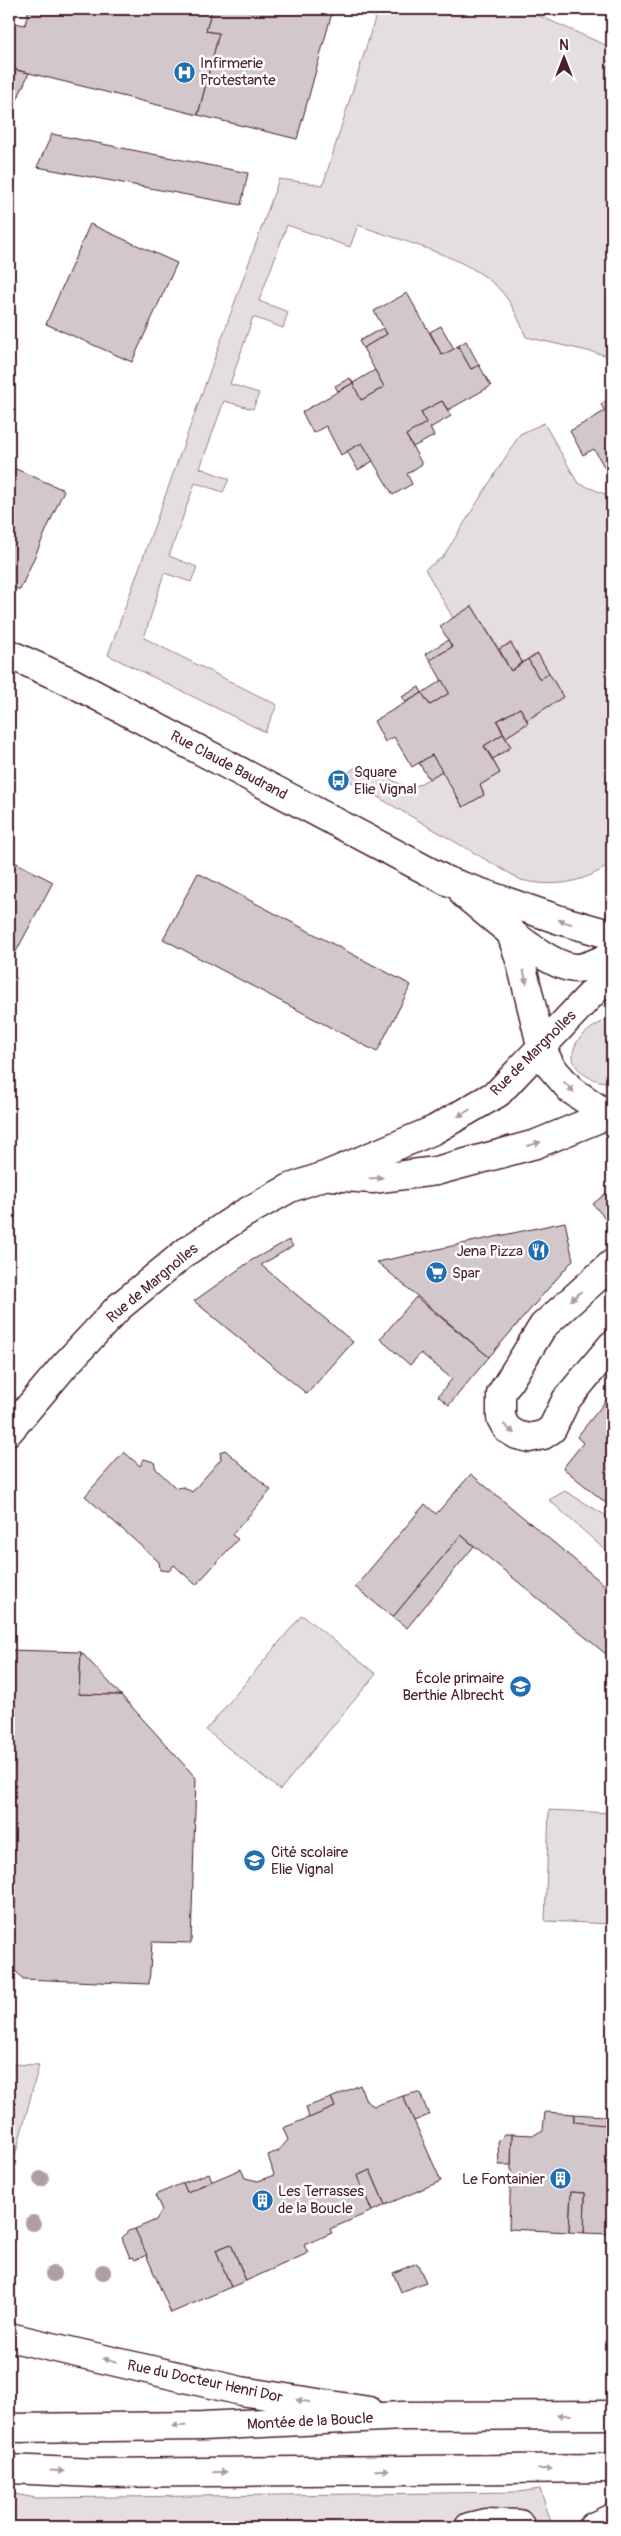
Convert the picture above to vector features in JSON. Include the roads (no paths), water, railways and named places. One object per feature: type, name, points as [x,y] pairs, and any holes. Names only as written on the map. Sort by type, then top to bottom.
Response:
[{"type":"street","name":"Rue Claude Baudrand","points":[[9,654],[71,682],[447,881],[560,920],[612,935]]},
{"type":"street","name":"Rue Claude Baudrand","points":[[447,881],[536,951],[565,965],[577,968],[612,955]]},
{"type":"street","points":[[510,930],[521,963],[542,1048],[551,1067],[571,1090],[610,1114]]},
{"type":"street","name":"Rue de Margnolles","points":[[9,1431],[64,1366],[119,1307],[187,1251],[243,1214],[290,1188],[327,1175],[434,1130],[498,1093],[607,980]]},
{"type":"street","name":"Rue de Margnolles","points":[[327,1175],[372,1178],[436,1170],[536,1144],[610,1114]]},
{"type":"street","points":[[612,1264],[543,1326],[501,1394],[501,1418],[507,1429],[517,1435],[529,1438],[543,1435],[552,1429],[566,1400],[612,1345]]},
{"type":"street","name":"Rue du Docteur Henri Dor","points":[[9,2336],[241,2391],[403,2416]]},
{"type":"street","name":"Montée de la Boucle","points":[[9,2428],[203,2426],[403,2416],[612,2415]]},
{"type":"street","points":[[9,2469],[105,2473],[612,2468]]},
{"type":"street","points":[[593,2527],[612,2518]]},
{"type":"street","points":[[469,2527],[485,2523],[519,2524],[521,2527]]},
{"type":"place","name":"Infirmerie Protestante","points":[[184,72]]},
{"type":"place","name":"Square Elie Vignal","points":[[338,781]]},
{"type":"place","name":"Jena Pizza","points":[[539,1251]]},
{"type":"place","name":"Spar","points":[[436,1273]]},
{"type":"place","name":"École primaire Berthie Albrecht","points":[[520,1687]]},
{"type":"place","name":"Cité scolaire Elie Vignal","points":[[255,1861]]},
{"type":"place","name":"Le Fontainier","points":[[561,2179]]},
{"type":"place","name":"Les Terrasses de la Boucle","points":[[262,2200]]}]
